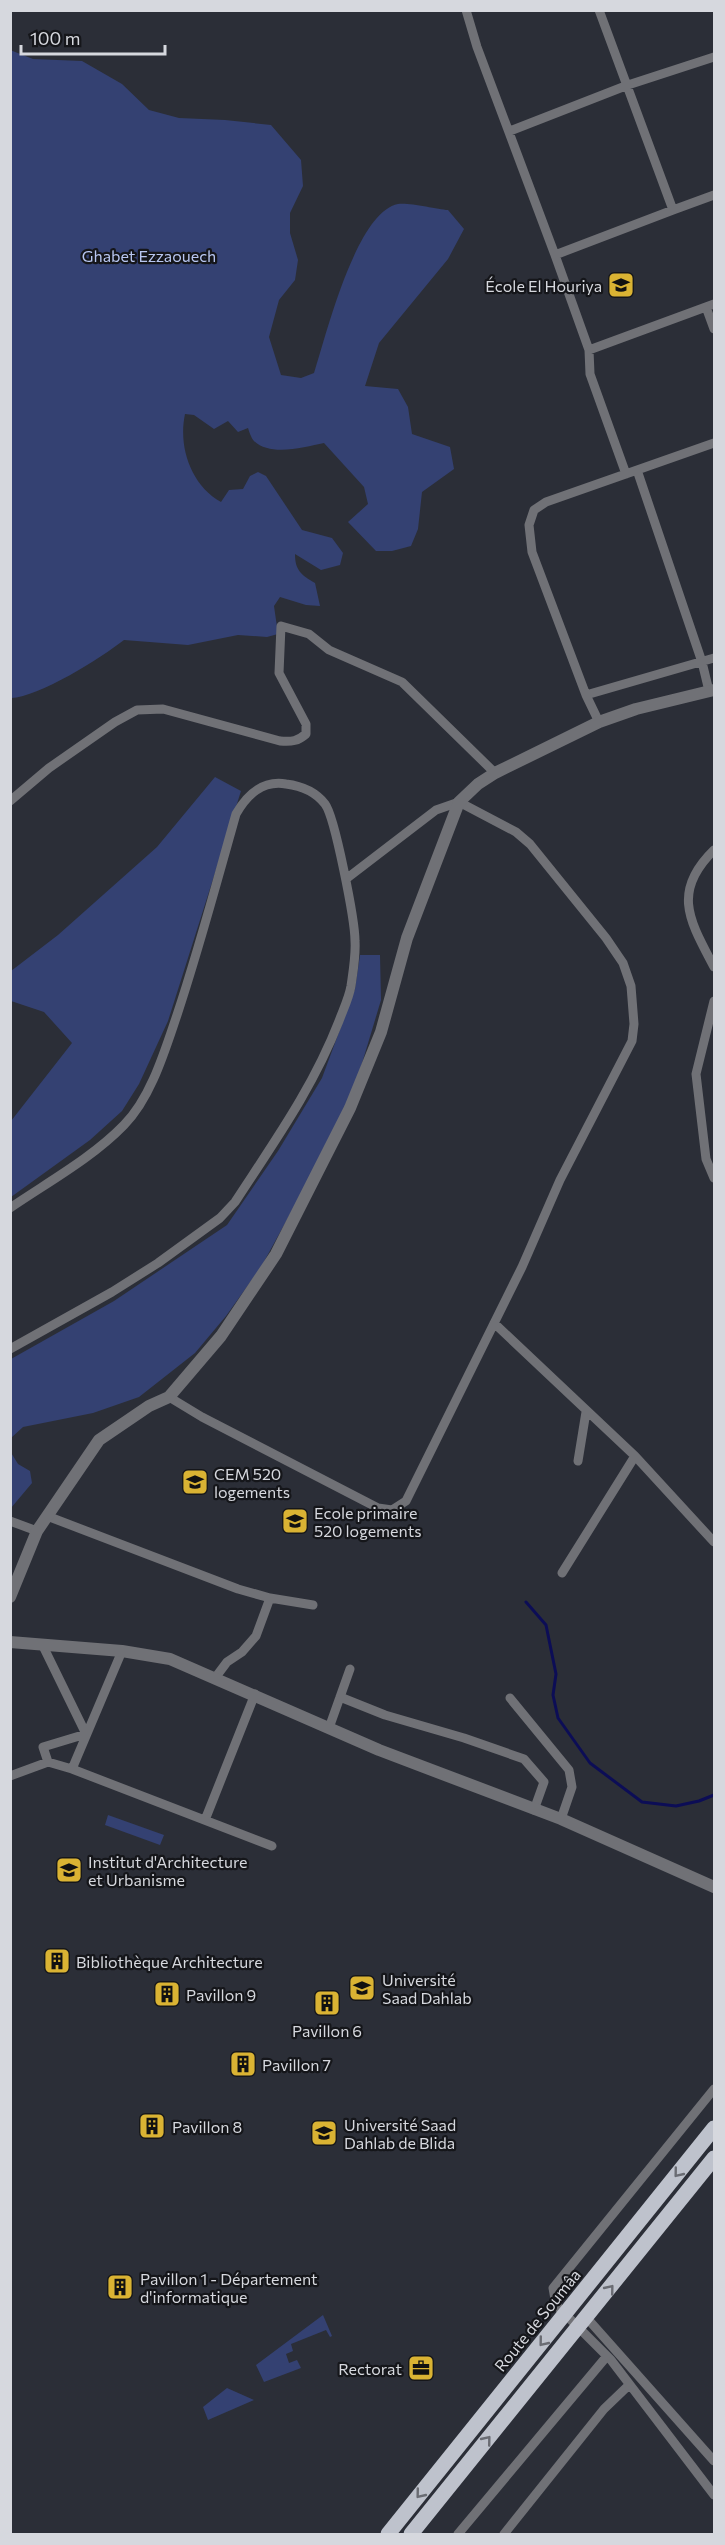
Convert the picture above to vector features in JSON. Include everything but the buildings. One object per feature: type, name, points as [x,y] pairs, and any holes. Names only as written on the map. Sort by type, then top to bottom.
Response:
[{"type":"highway","name":"Route de Soumâa","points":[[388,2535],[714,2128]]},
{"type":"highway","points":[[411,2535],[714,2158]]},
{"type":"street","points":[[466,10],[477,47],[510,130],[589,350],[590,374],[626,474]]},
{"type":"street","points":[[599,10],[673,210]]},
{"type":"street","points":[[510,130],[628,85],[714,57]]},
{"type":"street","points":[[555,255],[714,195]]},
{"type":"street","points":[[589,350],[710,305],[714,329]]},
{"type":"street","points":[[599,722],[586,695],[532,552],[529,525],[534,510],[546,502],[714,443]]},
{"type":"street","points":[[346,879],[436,810],[459,802],[478,784],[495,773],[599,722],[636,709],[712,691],[637,470]]},
{"type":"street","points":[[10,801],[49,768],[114,722],[137,710],[163,708],[280,741],[299,740],[306,734],[306,724],[279,673],[281,626],[309,634],[329,650],[402,682],[495,773]]},
{"type":"street","points":[[586,695],[714,658]]},
{"type":"street","points":[[10,1208],[101,1145],[126,1124],[145,1094],[163,1057],[184,995],[236,814],[250,794],[264,786],[280,783],[300,786],[316,794],[327,806],[346,879],[355,941],[350,989],[309,1088],[235,1202],[220,1218],[158,1263],[112,1292],[10,1349]]},
{"type":"street","points":[[169,1397],[378,1508],[392,1510],[406,1501],[494,1323],[560,1180],[632,1041],[634,1024],[628,979],[623,963],[606,938],[530,844],[516,832],[459,802]]},
{"type":"street","points":[[10,1597],[37,1531],[99,1440],[149,1406],[169,1397],[221,1336],[276,1254],[350,1108],[381,1032],[407,938],[459,802]]},
{"type":"street","points":[[714,850],[692,878],[687,901],[693,926],[714,967]]},
{"type":"street","points":[[714,1001],[712,1019],[696,1074],[706,1159],[714,1178]]},
{"type":"street","points":[[494,1323],[634,1456],[714,1542]]},
{"type":"street","points":[[578,1461],[586,1412]]},
{"type":"street","points":[[562,1574],[634,1456]]},
{"type":"street","points":[[47,1516],[238,1589],[270,1598],[313,1605]]},
{"type":"street","points":[[10,1521],[37,1531]]},
{"type":"street","points":[[215,1678],[227,1662],[242,1652],[256,1636],[270,1598]]},
{"type":"street","points":[[10,1642],[122,1651],[170,1659],[329,1728],[561,1819],[714,1887]]},
{"type":"street","points":[[44,1646],[86,1734]]},
{"type":"street","points":[[72,1769],[122,1651]]},
{"type":"street","points":[[329,1728],[350,1670]]},
{"type":"street","points":[[205,1820],[255,1694]]},
{"type":"street","points":[[340,1697],[385,1715],[464,1738],[524,1759],[544,1782],[534,1810]]},
{"type":"street","points":[[510,1698],[569,1770],[572,1787],[561,1819]]},
{"type":"street","points":[[48,1762],[43,1748],[86,1734]]},
{"type":"street","points":[[10,1776],[48,1762],[72,1769],[272,1846]]},
{"type":"street","points":[[714,2089],[554,2288],[556,2305],[565,2314],[582,2322],[714,2461]]},
{"type":"street","points":[[582,2322],[714,2495]]},
{"type":"street","points":[[458,2535],[607,2356]]},
{"type":"street","points":[[504,2535],[604,2409],[629,2385]]},
{"type":"green space","name":"Ghabet Ezzaouech","points":[[10,50],[33,59],[82,61],[122,84],[149,110],[179,118],[271,125],[301,160],[303,186],[290,213],[290,233],[298,260],[295,280],[279,300],[269,337],[281,375],[301,378],[314,373],[335,305],[356,251],[369,229],[383,212],[398,204],[448,210],[464,229],[448,259],[379,343],[365,386],[398,389],[408,407],[412,434],[450,447],[454,469],[422,492],[418,529],[411,546],[392,551],[376,551],[348,522],[368,504],[364,487],[324,443],[298,448],[269,449],[254,441],[248,428],[238,432],[228,421],[214,429],[194,415],[185,414],[183,439],[185,452],[195,475],[211,495],[221,502],[229,490],[243,489],[250,476],[258,472],[266,476],[302,530],[332,538],[343,553],[340,565],[321,570],[295,554],[296,564],[300,571],[315,583],[320,606],[306,605],[280,597],[274,606],[278,634],[267,637],[238,635],[188,645],[124,640],[101,657],[53,684],[23,696],[11,698]]},
{"type":"green space","points":[[215,777],[241,791],[168,1021],[139,1084],[122,1111],[90,1140],[11,1197],[11,1121],[72,1043],[44,1012],[11,1001],[11,971],[58,935],[157,847]]},
{"type":"green space","points":[[360,955],[380,955],[381,1000],[360,1070],[334,1134],[261,1267],[226,1316],[195,1353],[139,1397],[93,1413],[23,1427],[11,1438],[11,1359],[114,1301],[227,1225],[278,1151],[322,1078],[355,989]]},
{"type":"green space","points":[[10,1451],[18,1464],[30,1471],[32,1483],[11,1508]]},
{"type":"green space","points":[[108,1815],[164,1835],[160,1845],[105,1825]]},
{"type":"green space","points":[[323,2315],[332,2336],[330,2337],[326,2330],[291,2344],[293,2351],[286,2354],[289,2363],[297,2360],[301,2368],[264,2382],[256,2365]]},
{"type":"green space","points":[[227,2388],[254,2400],[208,2420],[203,2407]]},
{"type":"waterway","points":[[526,1602],[546,1625],[556,1674],[553,1695],[558,1718],[590,1763],[642,1802],[676,1806],[714,1795]]},
{"type":"place","name":"École El Houriya","points":[[621,285]]},
{"type":"place","name":"CEM 520 logements","points":[[195,1482]]},
{"type":"place","name":"Ecole primaire 520 logements","points":[[295,1521]]},
{"type":"place","name":"Institut d'Architecture et Urbanisme","points":[[69,1870]]},
{"type":"place","name":"Bibliothèque Architecture","points":[[57,1961]]},
{"type":"place","name":"Université Saad Dahlab","points":[[362,1988]]},
{"type":"place","name":"Pavillon 9","points":[[167,1994]]},
{"type":"place","name":"Pavillon 6","points":[[327,2003]]},
{"type":"place","name":"Pavillon 7","points":[[243,2064]]},
{"type":"place","name":"Pavillon 8","points":[[152,2126]]},
{"type":"place","name":"Université Saad Dahlab de Blida","points":[[324,2133]]},
{"type":"place","name":"Pavillon 1 - Département d'informatique","points":[[120,2287]]},
{"type":"place","name":"Rectorat","points":[[421,2368]]}]
